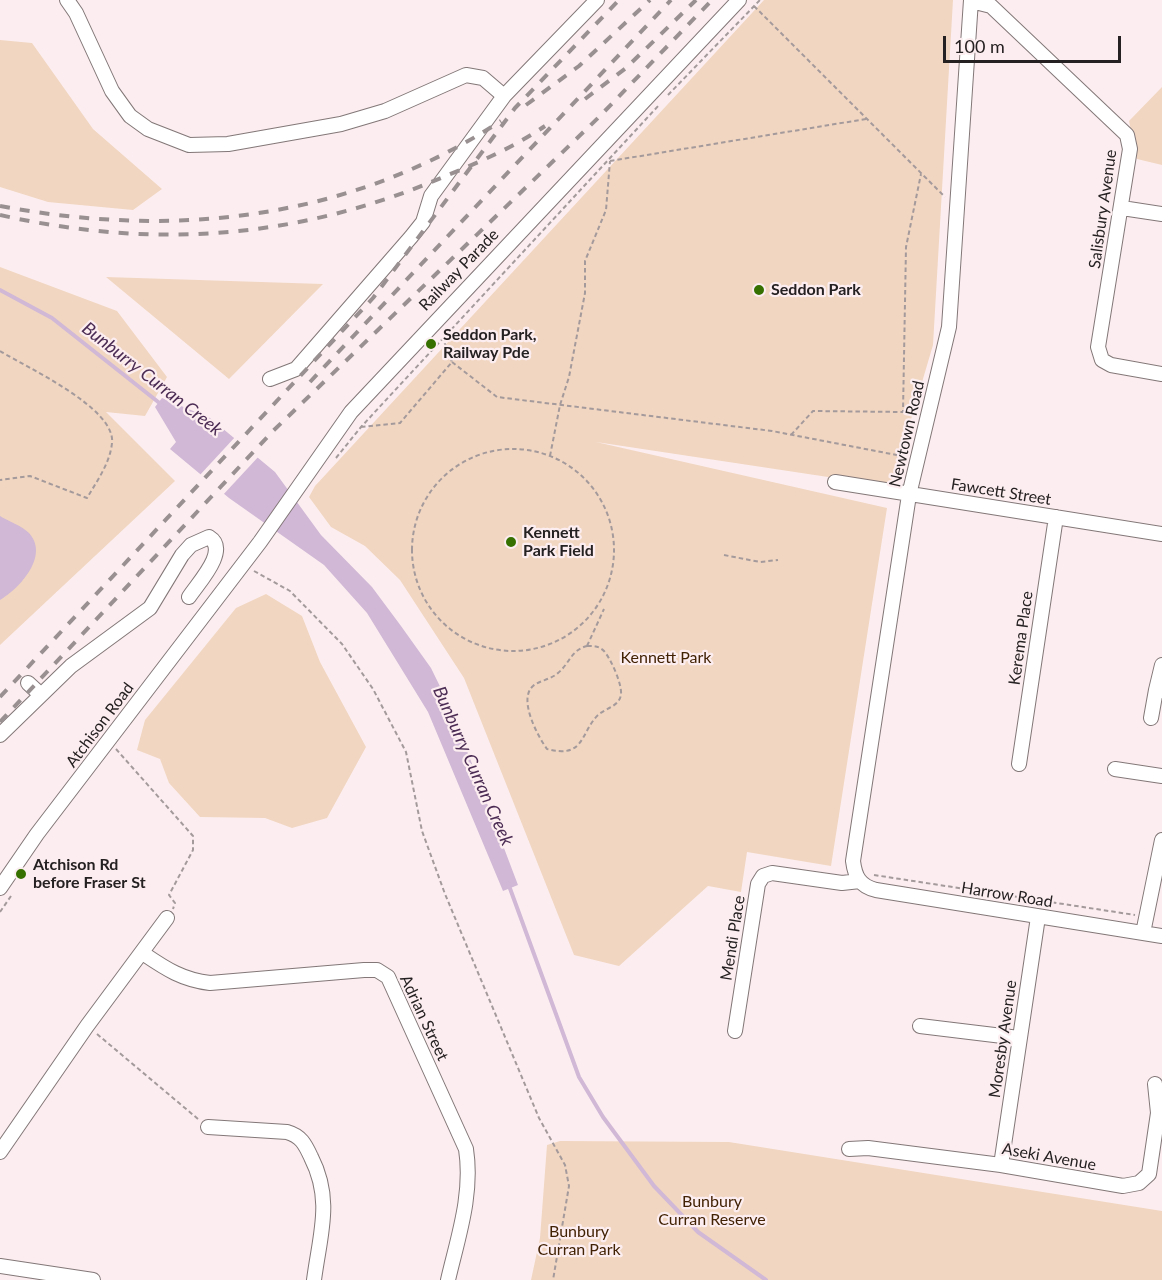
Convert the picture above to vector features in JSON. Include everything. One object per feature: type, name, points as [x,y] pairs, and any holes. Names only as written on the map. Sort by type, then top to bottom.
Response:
[{"type":"street","points":[[68,0],[112,91],[130,116],[148,129],[189,145],[228,144],[341,124],[384,111],[466,75],[483,78],[504,96]]},
{"type":"street","points":[[270,379],[296,369],[411,237],[423,222],[431,196],[504,96],[597,0]]},
{"type":"street","name":"Railway Parade","points":[[228,584],[351,412],[397,360],[739,0]]},
{"type":"street","name":"Salisbury Avenue","points":[[971,0],[991,6],[1127,135],[1130,149],[1122,208],[1098,346],[1102,360],[1111,365],[1162,374]]},
{"type":"street","name":"Newtown Road","points":[[862,876],[853,861],[909,495],[949,327],[971,0]]},
{"type":"street","points":[[1122,208],[1162,214]]},
{"type":"street","name":"Fawcett Street","points":[[835,482],[1162,534]]},
{"type":"street","name":"Kerema Place","points":[[1019,764],[1056,517]]},
{"type":"street","points":[[0,735],[97,644],[150,608],[191,545],[209,537],[214,540],[217,547],[215,558],[189,597]]},
{"type":"street","points":[[206,572],[228,584]]},
{"type":"street","name":"Atchison Road","points":[[0,888],[37,834],[228,584]]},
{"type":"street","points":[[1151,718],[1159,690],[1162,665]]},
{"type":"street","points":[[28,683],[41,695]]},
{"type":"street","points":[[1116,769],[1162,776]]},
{"type":"street","points":[[1143,933],[1162,840]]},
{"type":"street","name":"Mendi Place","points":[[735,1031],[758,884],[764,876],[772,873],[842,883],[862,876]]},
{"type":"street","name":"Harrow Road","points":[[862,876],[864,887],[876,890],[1162,936]]},
{"type":"street","name":"Moresby Avenue","points":[[1001,1165],[1038,917]]},
{"type":"street","points":[[0,1152],[87,1026],[144,954],[168,918]]},
{"type":"street","name":"Adrian Street","points":[[144,954],[170,972],[189,981],[210,984],[364,970],[377,970],[388,977],[466,1149],[470,1172],[467,1197],[448,1280]]},
{"type":"street","points":[[920,1026],[1019,1038]]},
{"type":"street","name":"Aseki Avenue","points":[[849,1149],[868,1148],[1001,1165],[1123,1186],[1139,1183],[1149,1174],[1158,1113],[1155,1084]]},
{"type":"street","points":[[208,1127],[287,1132],[297,1135],[305,1144],[317,1169],[324,1194],[314,1280]]},
{"type":"street","points":[[0,1266],[93,1280]]},
{"type":"path","points":[[329,465],[443,338],[760,0]]},
{"type":"path","points":[[754,6],[957,209]]},
{"type":"path","points":[[610,160],[866,119]]},
{"type":"path","points":[[550,456],[560,405],[569,377],[585,293],[585,261],[606,210],[610,160]]},
{"type":"path","points":[[791,435],[813,411],[903,412],[906,247],[921,174]]},
{"type":"path","points":[[443,338],[452,362],[497,397],[791,435],[917,459]]},
{"type":"path","points":[[0,351],[90,405],[109,429],[112,441],[105,467],[87,498],[30,476],[0,480]]},
{"type":"path","points":[[361,427],[400,423],[452,362]]},
{"type":"path","points":[[504,448],[528,449],[550,456],[574,469],[592,488],[605,509],[611,528],[614,555],[611,578],[601,603],[569,637],[544,648],[524,652],[495,651],[471,643],[452,632],[436,616],[423,598],[414,576],[411,552],[413,526],[420,506],[435,483],[454,466],[481,453],[504,448]]},
{"type":"path","points":[[724,555],[760,562],[778,560]]},
{"type":"path","points":[[251,570],[290,591],[342,644],[373,689],[406,752],[422,831],[445,894],[539,1118],[565,1165],[568,1186],[554,1280]]},
{"type":"path","points":[[587,645],[598,646],[606,652],[619,684],[621,694],[619,702],[599,714],[582,742],[566,750],[547,749],[526,706],[527,696],[537,682],[559,673],[578,648],[587,645],[604,609]]},
{"type":"path","points":[[116,749],[193,836],[193,850],[169,895],[175,903],[168,918]]},
{"type":"path","points":[[862,876],[1146,917]]},
{"type":"path","points":[[87,1026],[208,1127]]},
{"type":"green space","name":"Kennett Park","points":[[764,0],[953,0],[933,345],[892,484],[881,485],[596,442],[887,508],[831,866],[747,852],[741,892],[708,886],[619,966],[574,955],[464,678],[400,580],[365,546],[331,527],[309,497],[315,486]]},
{"type":"green space","points":[[0,40],[32,43],[93,129],[162,189],[133,210],[48,202],[0,187]]},
{"type":"green space","points":[[1162,87],[1162,165],[1137,159],[1129,121]]},
{"type":"green space","points":[[0,267],[117,311],[167,377],[145,416],[106,412],[175,481],[0,645]]},
{"type":"green space","points":[[106,277],[323,284],[229,379]]},
{"type":"green space","points":[[266,594],[302,616],[320,662],[366,747],[327,818],[292,828],[265,818],[200,817],[169,783],[160,759],[137,750],[145,720],[236,608]]},
{"type":"green space","name":"Bunbury Curran Reserve","points":[[560,1141],[729,1142],[1162,1211],[1162,1280],[531,1280],[540,1238],[547,1145]]},
{"type":"shaded area","points":[[162,398],[210,418],[275,472],[321,535],[372,587],[401,626],[431,668],[452,711],[518,885],[503,891],[428,712],[367,613],[324,565],[229,498],[170,449],[176,442],[155,407]]},
{"type":"shaded area","points":[[0,516],[29,533],[35,542],[36,552],[34,561],[23,580],[0,600]]},
{"type":"pier","points":[[236,436],[260,455],[222,496],[199,476]]},
{"type":"waterway","name":"Bunburry Curran Creek","points":[[0,290],[52,318],[162,405]]},
{"type":"waterway","name":"Bunburry Curran Creek","points":[[508,883],[579,1077],[603,1117],[654,1186],[698,1232],[766,1280]]},
{"type":"railway","points":[[0,697],[373,298],[515,108],[619,0]]},
{"type":"railway","points":[[526,105],[579,66],[650,0]]},
{"type":"railway","points":[[310,382],[671,0]]},
{"type":"railway","points":[[585,99],[626,68],[696,0]]},
{"type":"railway","points":[[0,722],[273,431],[599,117],[712,0]]},
{"type":"railway","points":[[0,206],[66,216],[131,221],[195,220],[259,213],[322,200],[383,181],[443,154],[501,121]]},
{"type":"railway","points":[[0,215],[58,226],[115,233],[172,235],[227,232],[283,225],[338,213],[393,197],[485,159],[522,141],[545,126]]},
{"type":"place","name":"Seddon Park","points":[[759,290]]},
{"type":"place","name":"Seddon Park, Railway Pde","points":[[431,344]]},
{"type":"place","name":"Kennett Park Field","points":[[511,542]]},
{"type":"place","name":"Atchison Rd before Fraser St","points":[[21,874]]},
{"type":"park label","name":"Bunbury Curran Park","points":[[579,1241]]}]
